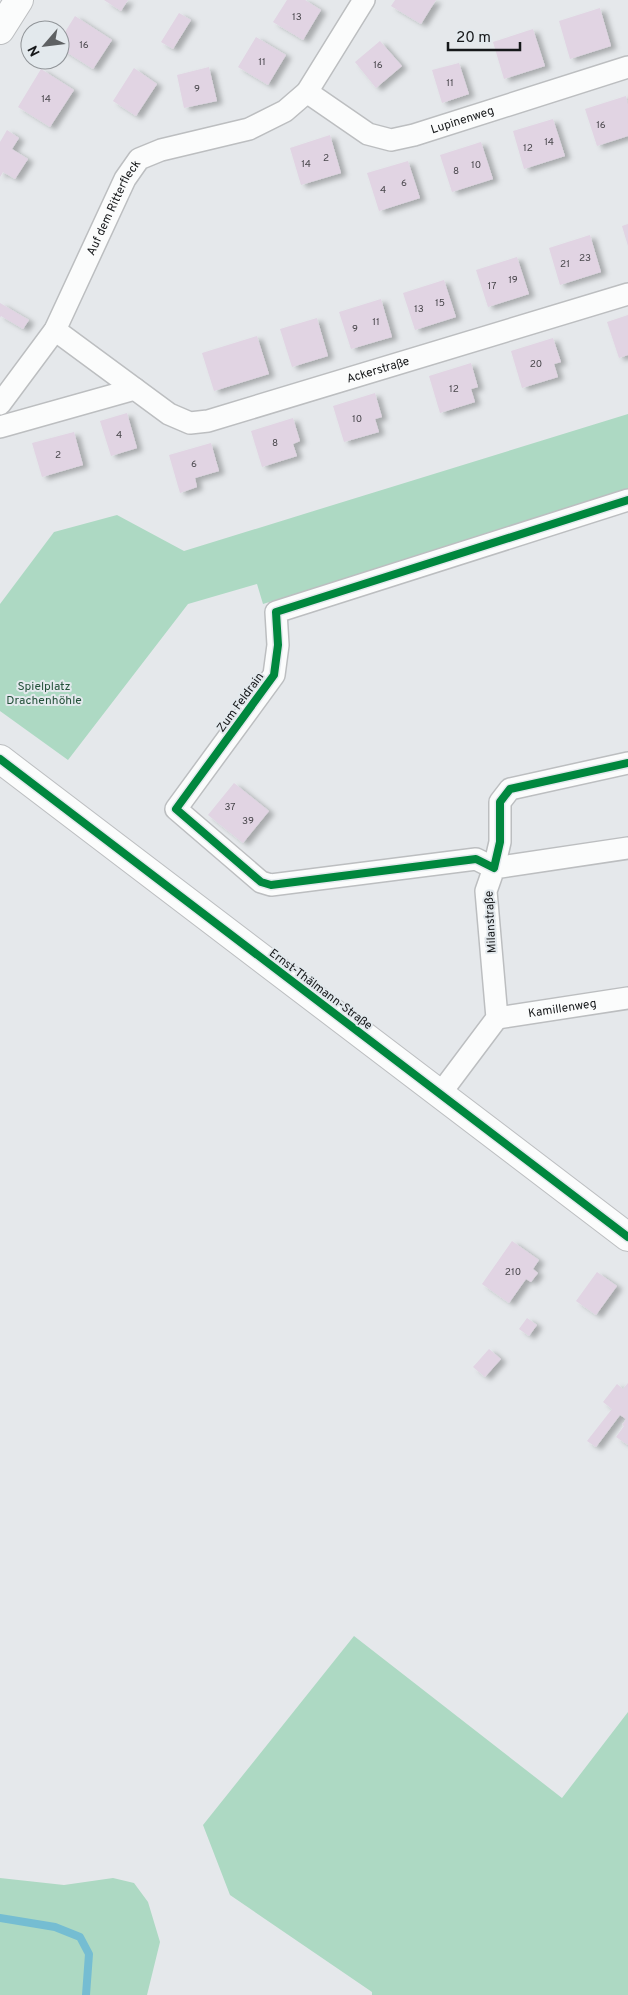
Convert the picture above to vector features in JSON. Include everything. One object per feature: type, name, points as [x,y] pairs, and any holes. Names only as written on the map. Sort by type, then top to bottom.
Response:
[{"type":"street","points":[[0,30],[19,0]]},
{"type":"street","name":"Auf dem Ritterfleck","points":[[0,404],[55,330],[125,179],[140,159],[161,150],[249,128],[285,111],[307,92],[364,0]]},
{"type":"street","name":"Lupinenweg","points":[[307,92],[368,134],[391,140],[414,135],[628,68]]},
{"type":"street","name":"Ackerstraße","points":[[55,330],[135,389],[176,417],[190,423],[208,421],[628,294]]},
{"type":"street","points":[[0,428],[135,389]]},
{"type":"street","name":"Zum Feldrain","points":[[494,868],[476,859],[271,885],[261,882],[176,809],[274,675],[278,645],[276,612],[628,500]]},
{"type":"street","name":"Ernst-Thälmann-Straße","points":[[0,759],[628,1237]]},
{"type":"street","name":"Milanstraße","points":[[497,1018],[486,891],[500,842],[500,802],[510,789],[628,763]]},
{"type":"street","points":[[494,868],[628,848]]},
{"type":"street","name":"Kamillenweg","points":[[497,1018],[628,998]]},
{"type":"street","points":[[440,1094],[497,1018]]},
{"type":"green space","name":"Spielplatz Drachenhöhle","points":[[628,414],[628,491],[263,604],[257,584],[188,604],[68,760],[0,711],[0,604],[54,532],[117,515],[184,551]]},
{"type":"green space","points":[[354,1636],[562,1798],[628,1712],[628,1995],[372,1995],[372,1992],[230,1895],[203,1825]]},
{"type":"green space","points":[[0,1878],[64,1885],[113,1878],[134,1883],[148,1902],[160,1942],[147,1995],[0,1995]]},
{"type":"building","points":[[104,0],[128,0],[121,11]]},
{"type":"building","points":[[287,0],[305,0],[321,10],[303,40],[273,22]]},
{"type":"building","points":[[395,0],[436,0],[421,24],[391,6]]},
{"type":"building","points":[[600,8],[611,46],[570,59],[559,21]]},
{"type":"building","points":[[179,13],[191,20],[173,49],[161,42]]},
{"type":"building","points":[[75,16],[112,40],[93,69],[70,54],[70,24]]},
{"type":"building","points":[[533,29],[545,66],[504,79],[493,42]]},
{"type":"building","points":[[256,37],[286,55],[268,85],[238,67]]},
{"type":"building","points":[[380,41],[402,66],[376,88],[355,62]]},
{"type":"building","points":[[459,63],[469,94],[442,103],[432,70]]},
{"type":"building","points":[[209,67],[217,101],[184,108],[177,75]]},
{"type":"building","points":[[134,68],[157,84],[136,116],[113,101]]},
{"type":"building","points":[[40,70],[74,90],[50,127],[18,107]]},
{"type":"building","points":[[626,96],[628,104],[628,136],[597,146],[585,109]]},
{"type":"building","points":[[553,119],[565,156],[524,169],[513,131]]},
{"type":"building","points":[[7,130],[19,138],[12,149],[28,159],[15,179],[3,172],[0,177],[0,142]]},
{"type":"building","points":[[330,135],[341,173],[301,185],[290,148]]},
{"type":"building","points":[[481,142],[493,179],[452,192],[440,155]]},
{"type":"building","points":[[408,161],[420,198],[379,211],[367,173]]},
{"type":"building","points":[[628,224],[628,246],[622,226]]},
{"type":"building","points":[[590,235],[601,272],[560,285],[549,248]]},
{"type":"building","points":[[517,257],[529,294],[488,307],[476,270]]},
{"type":"building","points":[[444,280],[456,317],[415,330],[403,293]]},
{"type":"building","points":[[381,299],[392,337],[351,349],[339,312]]},
{"type":"building","points":[[0,303],[29,320],[23,329],[1,316],[0,318]]},
{"type":"building","points":[[628,315],[628,355],[619,358],[607,322]]},
{"type":"building","points":[[317,318],[328,356],[292,367],[280,329]]},
{"type":"building","points":[[257,336],[269,374],[214,391],[202,353]]},
{"type":"building","points":[[553,338],[561,362],[554,364],[558,377],[522,388],[511,351]]},
{"type":"building","points":[[471,363],[478,387],[471,389],[475,402],[440,413],[429,376]]},
{"type":"building","points":[[375,393],[382,417],[375,419],[379,432],[344,442],[333,406]]},
{"type":"building","points":[[127,413],[137,448],[111,456],[100,421]]},
{"type":"building","points":[[293,418],[300,441],[293,444],[297,456],[262,467],[251,431]]},
{"type":"building","points":[[74,432],[83,465],[42,477],[32,443]]},
{"type":"building","points":[[211,443],[219,471],[195,478],[197,487],[180,493],[169,455]]},
{"type":"building","points":[[234,783],[269,811],[243,843],[208,815]]},
{"type":"building","points":[[512,1241],[539,1260],[533,1269],[538,1273],[531,1282],[526,1279],[509,1303],[482,1284]]},
{"type":"building","points":[[597,1272],[617,1286],[596,1315],[576,1301]]},
{"type":"building","points":[[527,1318],[537,1325],[529,1336],[519,1329]]},
{"type":"building","points":[[489,1349],[501,1359],[485,1377],[473,1367]]},
{"type":"building","points":[[628,1383],[628,1445],[616,1437],[624,1426],[622,1425],[626,1419],[620,1415],[596,1447],[587,1441],[612,1409],[603,1402],[617,1384],[623,1389]]},
{"type":"waterway","points":[[0,1918],[55,1927],[80,1937],[89,1954],[86,1995]]},
{"type":"cycle path","points":[[628,500],[276,612],[278,645],[274,675],[176,809],[261,882],[271,885],[476,859],[494,868],[500,842],[500,802],[510,789],[628,763]]},
{"type":"cycle path","points":[[0,759],[628,1237]]}]
